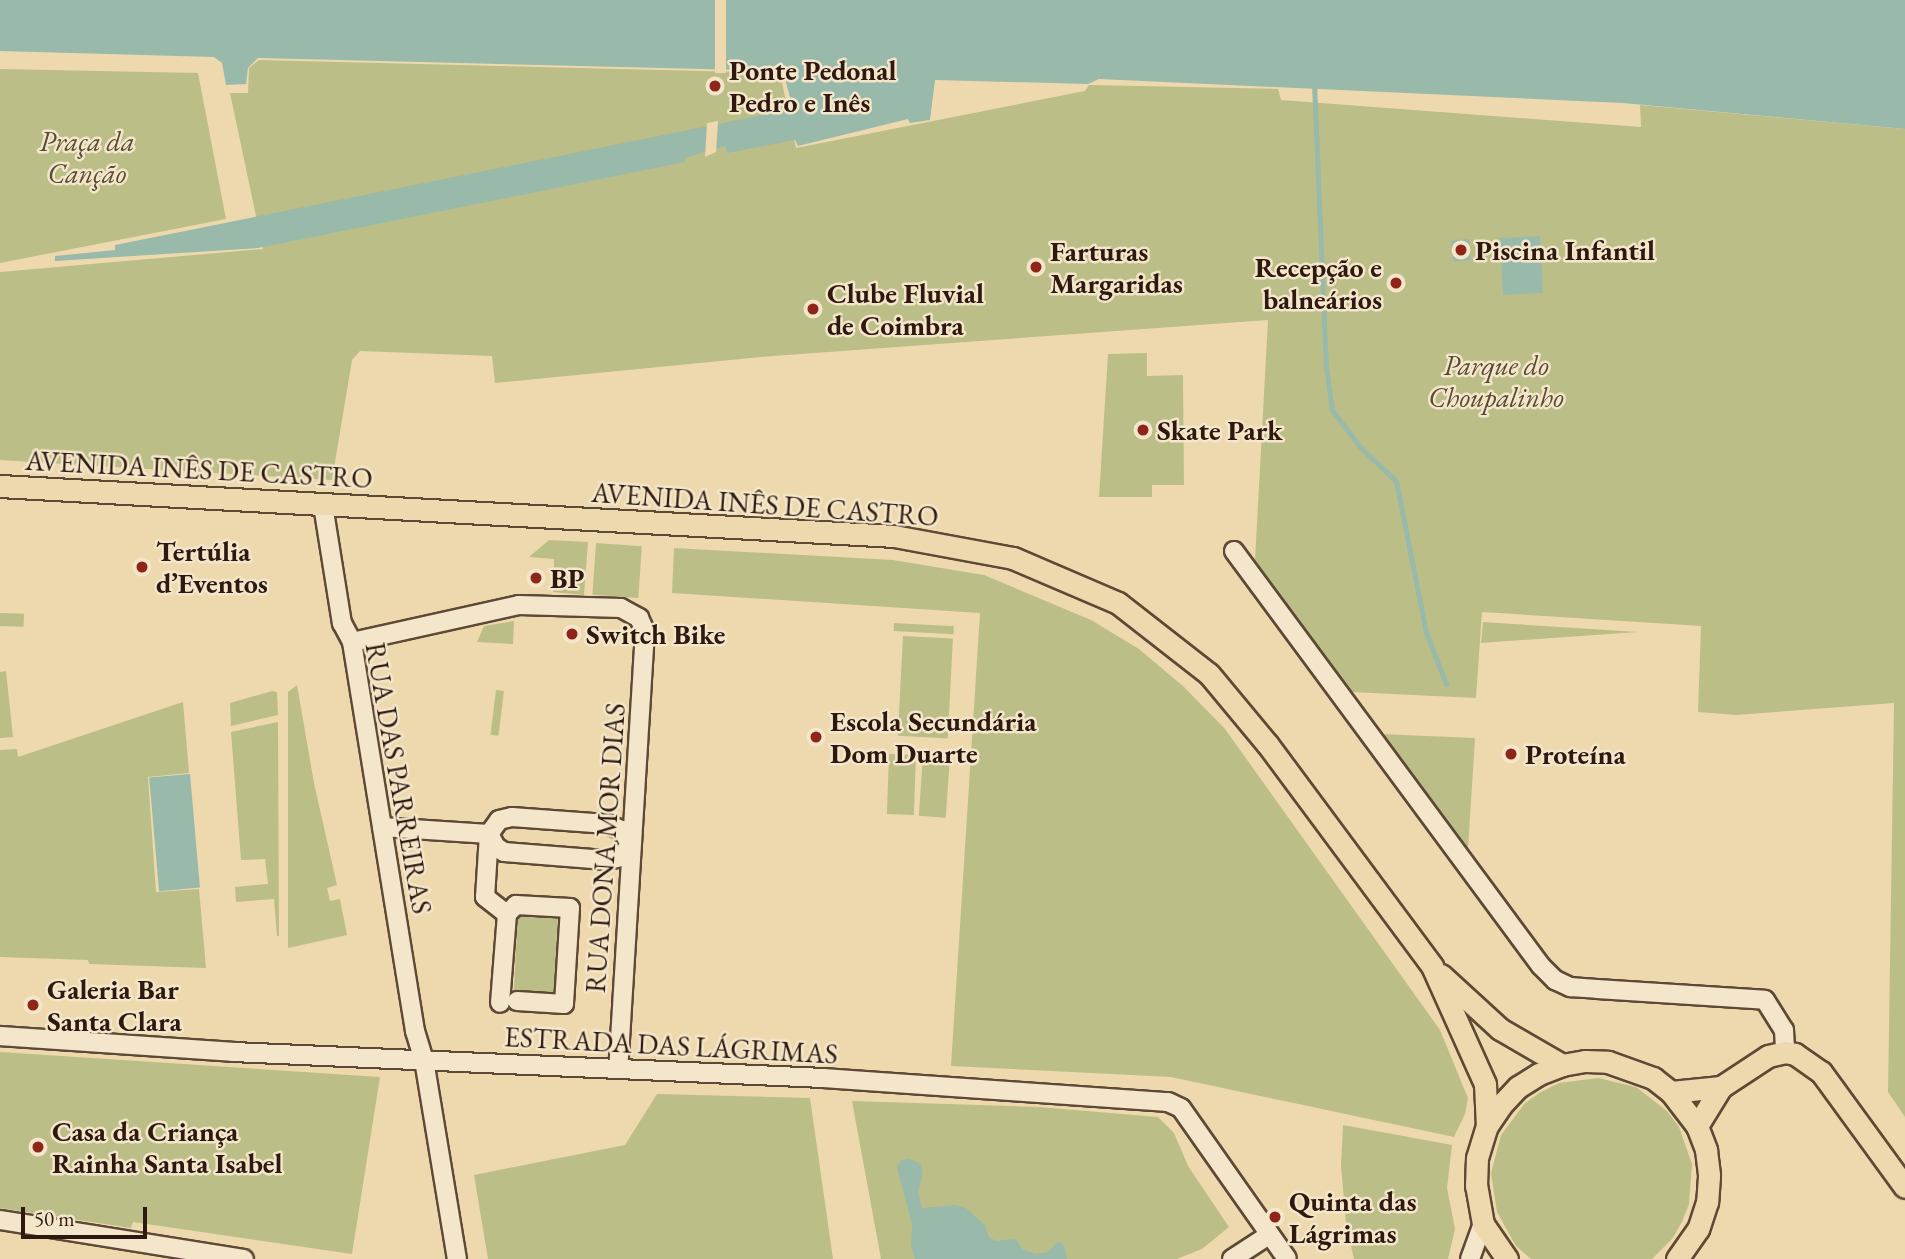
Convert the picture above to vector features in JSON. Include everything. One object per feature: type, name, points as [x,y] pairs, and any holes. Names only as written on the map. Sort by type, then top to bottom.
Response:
[{"type":"main road","name":"AVENIDA INÊS DE CASTRO","points":[[0,486],[894,536],[1013,558],[1118,603],[1209,674],[1268,745],[1432,967],[1500,1029],[1562,1065]]},
{"type":"main road","name":"AVENIDA INÊS DE CASTRO","points":[[1432,967],[1482,1075],[1487,1099],[1487,1126]]},
{"type":"main road","points":[[1697,1126],[1721,1087],[1768,1056],[1786,1052],[1805,1058],[1821,1072],[1905,1187]]},
{"type":"main road","points":[[1507,1259],[1483,1224],[1476,1185],[1476,1158],[1487,1126],[1501,1105],[1518,1087],[1539,1074],[1562,1065],[1608,1062],[1631,1068],[1671,1092],[1697,1126],[1706,1150],[1709,1176],[1707,1202],[1698,1229],[1681,1257]]},
{"type":"main road","points":[[1671,1092],[1721,1087]]},
{"type":"street","name":"RUA DAS PARREIRAS","points":[[323,505],[342,623],[352,642],[415,1031],[424,1060],[457,1259]]},
{"type":"street","points":[[1234,551],[1533,956],[1555,980],[1570,987],[1765,1000],[1784,1030],[1786,1052]]},
{"type":"street","name":"RUA DONA MOR DIAS","points":[[352,642],[519,605],[621,608],[639,618],[645,631],[618,1067]]},
{"type":"street","points":[[489,834],[496,847],[503,852],[604,860],[617,858],[631,846],[622,830],[607,824],[512,817],[499,820],[489,834],[485,897],[507,914]]},
{"type":"street","points":[[383,827],[489,834]]},
{"type":"street","points":[[516,905],[570,908],[564,1004],[508,1002],[507,914],[516,905]]},
{"type":"street","name":"ESTRADA DAS LÁGRIMAS","points":[[0,1036],[171,1048],[618,1067],[1168,1102],[1181,1108],[1188,1117],[1269,1235]]},
{"type":"street","points":[[0,1220],[96,1236],[161,1253],[244,1259]]},
{"type":"street","points":[[1470,1259],[1483,1224]]},
{"type":"street","points":[[1232,1259],[1269,1235],[1287,1259]]},
{"type":"green space","name":"Parque do Choupalinho","points":[[259,60],[780,73],[796,148],[1085,91],[1089,85],[1278,89],[1281,100],[1641,127],[1640,105],[1905,129],[1905,1117],[1888,1092],[1894,703],[1736,715],[1698,712],[1701,626],[1482,612],[1476,698],[1351,692],[1255,560],[1268,320],[773,356],[495,383],[492,356],[360,351],[352,360],[332,480],[0,460],[0,272],[263,249],[230,93],[248,93],[249,68]]},
{"type":"green space","name":"Praça da Canção","points":[[0,69],[198,73],[226,219],[0,263]]},
{"type":"green space","name":"Skate Park","points":[[1147,353],[1147,376],[1183,375],[1184,485],[1152,485],[1152,497],[1099,497],[1108,354]]},
{"type":"green space","points":[[549,540],[588,542],[584,595],[553,592],[554,559],[529,557]]},
{"type":"green space","points":[[596,543],[642,546],[638,598],[592,595]]},
{"type":"green space","points":[[674,548],[893,560],[984,575],[1091,620],[1139,649],[1184,687],[1225,729],[1440,1030],[1468,1098],[1465,1114],[1454,1137],[1171,1077],[951,1066],[980,613],[672,593]]},
{"type":"green space","points":[[0,613],[24,614],[24,627],[0,626]]},
{"type":"green space","points":[[514,621],[513,644],[477,642],[484,626]]},
{"type":"green space","points":[[1483,622],[1638,632],[1481,643]]},
{"type":"green space","points":[[894,623],[954,626],[953,634],[894,631]]},
{"type":"green space","points":[[903,636],[953,639],[948,738],[898,736]]},
{"type":"green space","points":[[6,671],[13,737],[0,738],[0,672]]},
{"type":"green space","points":[[297,685],[314,783],[337,885],[327,888],[330,901],[340,899],[347,935],[288,948],[288,692]]},
{"type":"green space","points":[[496,690],[504,691],[498,736],[491,735]]},
{"type":"green space","points":[[272,691],[277,692],[278,715],[231,726],[230,703]]},
{"type":"green space","points":[[183,702],[189,773],[148,777],[156,892],[199,889],[206,968],[89,964],[88,960],[0,957],[0,750],[17,749],[18,757]]},
{"type":"green space","points":[[278,722],[277,936],[274,899],[236,902],[235,887],[268,884],[265,859],[241,860],[231,732]]},
{"type":"green space","points":[[1379,734],[1475,738],[1468,849]]},
{"type":"green space","points":[[889,754],[916,755],[914,815],[887,814]]},
{"type":"green space","points":[[923,756],[950,758],[946,818],[919,816]]},
{"type":"green space","points":[[518,912],[558,914],[554,994],[514,992]]},
{"type":"green space","points":[[0,1052],[380,1077],[352,1254],[133,1222],[131,1228],[0,1208]]},
{"type":"green space","points":[[1598,1078],[1636,1087],[1667,1111],[1679,1127],[1692,1164],[1689,1204],[1672,1239],[1652,1259],[1531,1259],[1516,1246],[1497,1212],[1491,1173],[1501,1135],[1525,1103],[1541,1092],[1559,1083]]},
{"type":"green space","points":[[657,1094],[810,1098],[833,1259],[488,1259],[474,1175],[625,1145]]},
{"type":"green space","points":[[852,1101],[1039,1107],[1158,1117],[1174,1133],[1188,1166],[1229,1227],[1202,1249],[1177,1259],[881,1259]]},
{"type":"green space","points":[[1343,1125],[1452,1145],[1447,1188],[1455,1229],[1448,1259],[1354,1259],[1346,1224],[1341,1166]]},
{"type":"shaded area","points":[[0,0],[1905,0],[1905,129],[1623,103],[1099,79],[1088,84],[935,80],[930,120],[910,123],[908,119],[798,146],[795,140],[727,153],[725,146],[685,158],[685,162],[258,248],[55,261],[55,256],[115,250],[115,245],[793,109],[783,71],[258,58],[248,68],[246,84],[226,85],[222,63],[214,57],[0,51]]},
{"type":"shaded area","points":[[1540,236],[1543,293],[1503,295],[1500,238]]},
{"type":"shaded area","name":"Piscina Infantil","points":[[1469,239],[1471,260],[1453,261],[1451,241]]},
{"type":"shaded area","points":[[190,774],[200,888],[159,891],[149,778]]},
{"type":"shaded area","points":[[908,1158],[921,1164],[923,1173],[918,1192],[922,1208],[955,1205],[966,1208],[985,1225],[989,1237],[996,1241],[1016,1239],[1022,1249],[1036,1254],[1048,1252],[1058,1241],[1065,1247],[1067,1259],[915,1259],[911,1245],[912,1224],[897,1168],[901,1160]]},
{"type":"pier","points":[[715,0],[726,0],[726,73],[715,73]]},
{"type":"pier","points":[[718,121],[716,152],[705,157],[707,123]]},
{"type":"waterway","points":[[1314,83],[1326,367],[1332,410],[1361,448],[1396,481],[1426,632],[1446,684]]},
{"type":"place","name":"Ponte Pedonal Pedro e Inês","points":[[715,86]]},
{"type":"place","name":"Piscina Infantil","points":[[1461,250]]},
{"type":"place","name":"Farturas Margaridas","points":[[1036,267]]},
{"type":"place","name":"Recepção e balneários","points":[[1396,283]]},
{"type":"place","name":"Clube Fluvial de Coimbra","points":[[813,309]]},
{"type":"place","name":"Skate Park","points":[[1143,430]]},
{"type":"place","name":"Tertúlia d’Eventos","points":[[142,567]]},
{"type":"place","name":"BP","points":[[536,578]]},
{"type":"place","name":"Switch Bike","points":[[572,634]]},
{"type":"place","name":"Escola Secundária Dom Duarte","points":[[816,737]]},
{"type":"place","name":"Proteína","points":[[1511,754]]},
{"type":"place","name":"Galeria Bar Santa Clara","points":[[33,1005]]},
{"type":"place","name":"Casa da Criança Rainha Santa Isabel","points":[[38,1147]]},
{"type":"place","name":"Quinta das Lágrimas","points":[[1275,1217]]}]
